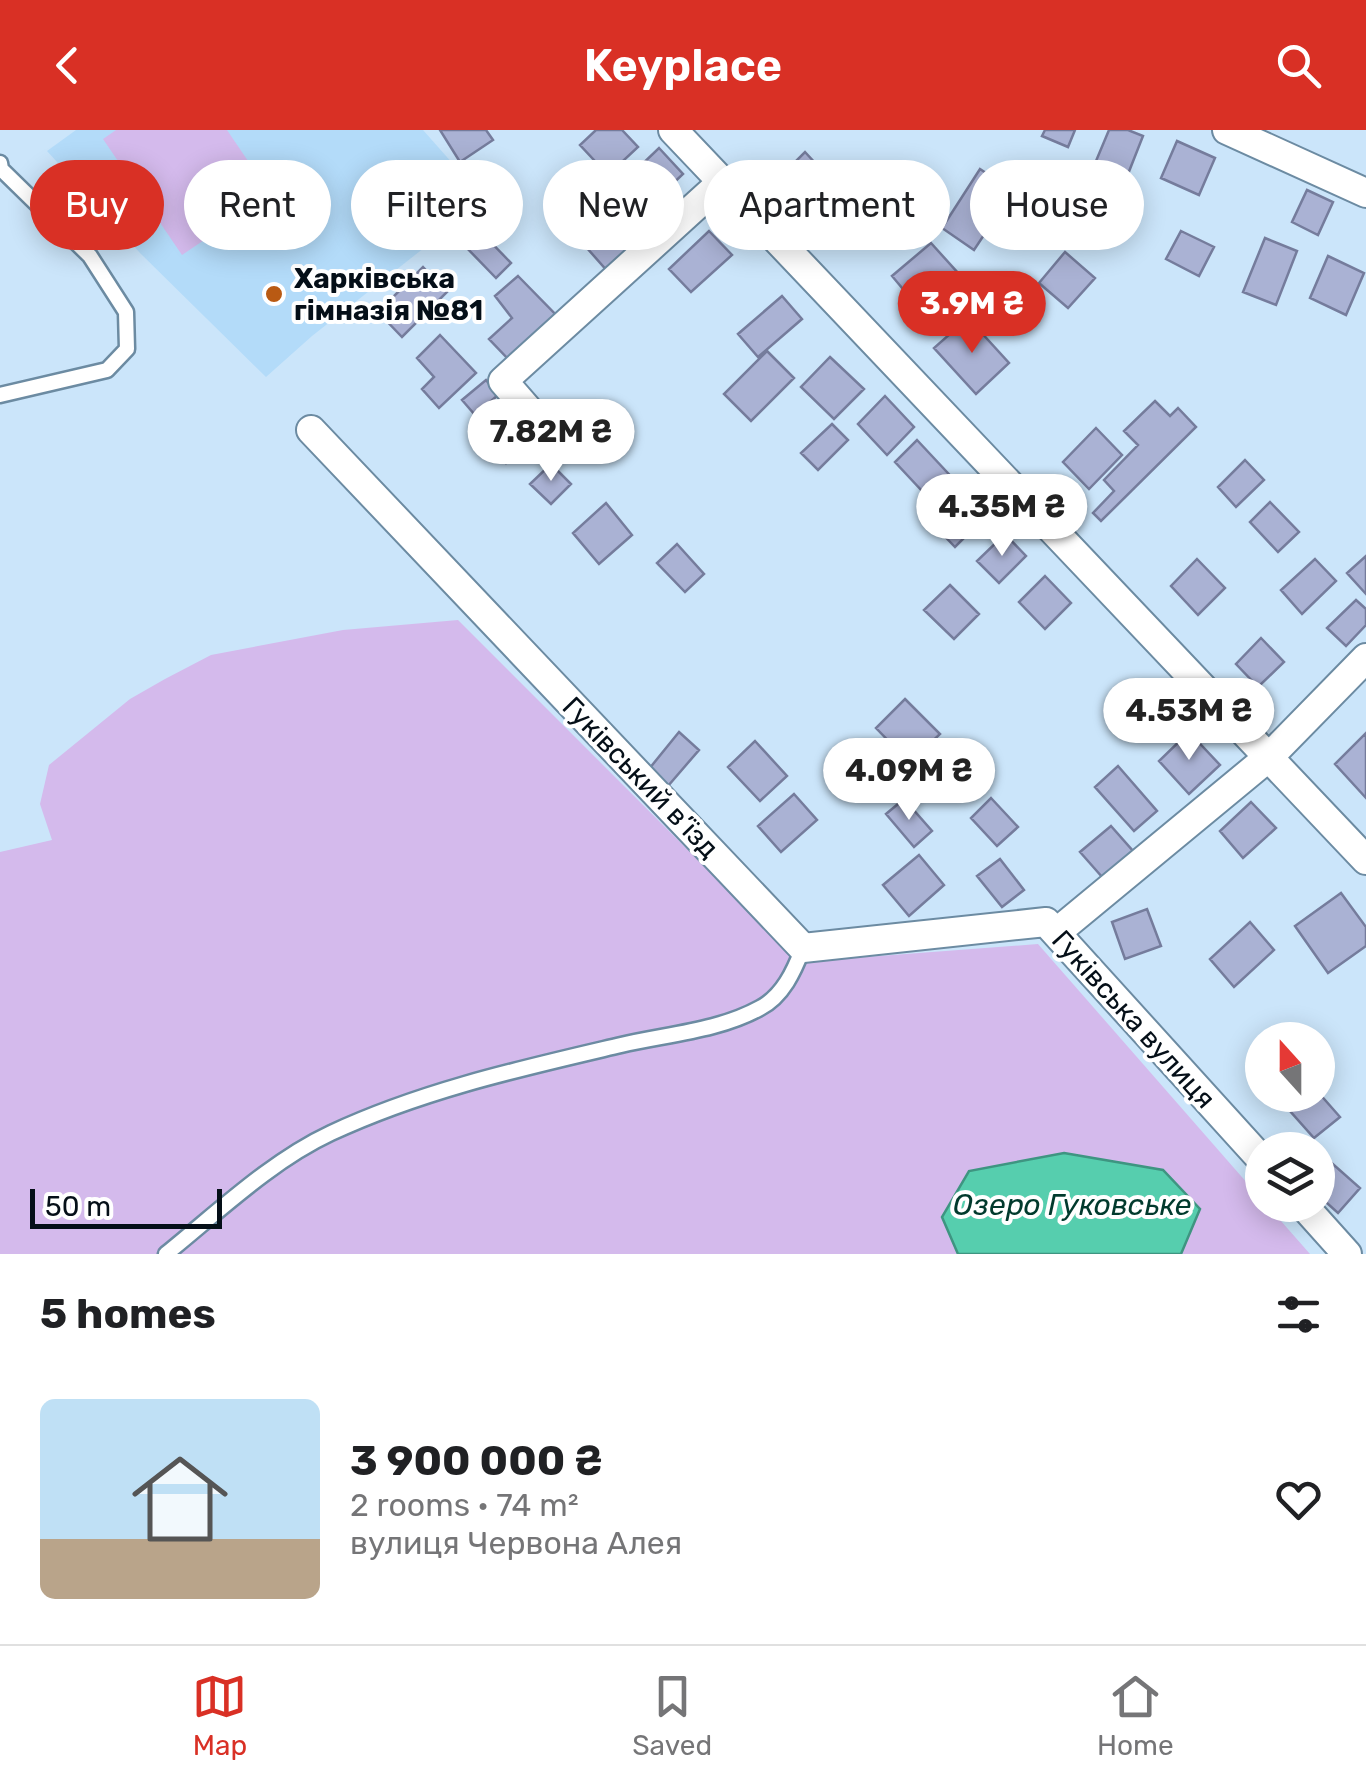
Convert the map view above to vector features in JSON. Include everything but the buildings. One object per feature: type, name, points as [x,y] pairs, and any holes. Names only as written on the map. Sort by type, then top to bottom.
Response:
[{"type":"street","points":[[673,130],[704,164]]},
{"type":"street","points":[[1228,130],[1366,193]]},
{"type":"street","points":[[542,427],[504,382],[704,199]]},
{"type":"street","points":[[785,250],[1366,860]]},
{"type":"street","name":"Гуківський в’їзд","points":[[311,430],[803,948]]},
{"type":"street","points":[[803,948],[1051,927],[1270,756],[1366,658]]},
{"type":"street","name":"Гуківська вулиця","points":[[1051,927],[1245,1141]]},
{"type":"street","points":[[1318,1222],[1347,1254]]},
{"type":"lane","points":[[0,163],[1,169],[90,256],[126,312],[127,349],[107,370],[0,395]]},
{"type":"lane","points":[[166,1254],[296,1153],[330,1134],[408,1102],[519,1069],[720,1025],[764,1006],[792,978],[803,948]]},
{"type":"shaded area","points":[[76,130],[423,130],[450,160],[351,160],[351,250],[421,250],[266,377],[137,250],[164,250],[164,160],[55,160],[47,151]]},
{"type":"shaded area","points":[[116,130],[227,130],[247,160],[184,160],[184,250],[189,250],[182,255],[164,229],[164,160],[117,160],[103,139]]},
{"type":"shaded area","points":[[458,620],[800,962],[1038,944],[1245,1181],[1245,1222],[1282,1222],[1310,1254],[0,1254],[0,852],[52,840],[40,804],[49,765],[130,699],[211,655],[343,630]]},
{"type":"water","name":"Озеро Гуковське","points":[[1064,1153],[1163,1170],[1200,1209],[1181,1254],[958,1254],[942,1217],[969,1171]]},
{"type":"place","name":"Харківська гімназія №81","points":[[274,294]]}]
